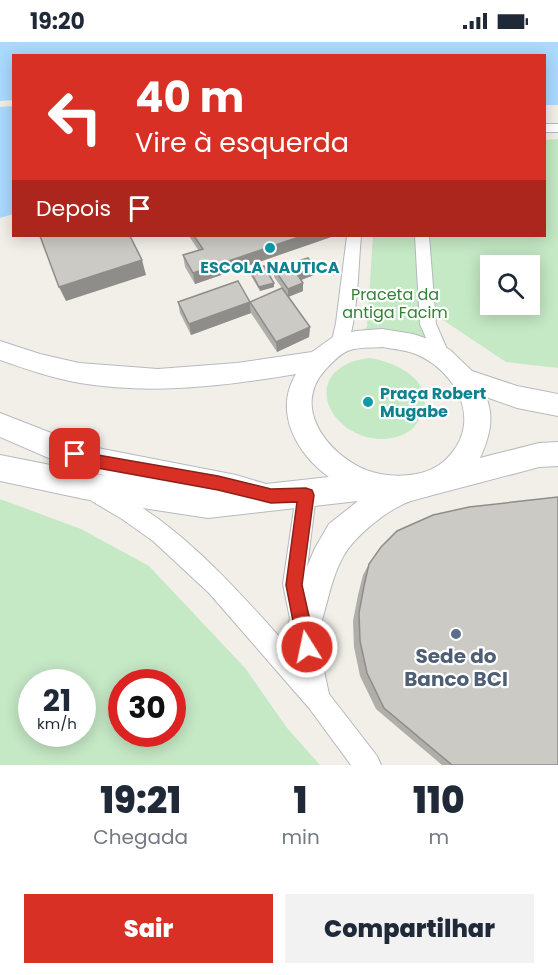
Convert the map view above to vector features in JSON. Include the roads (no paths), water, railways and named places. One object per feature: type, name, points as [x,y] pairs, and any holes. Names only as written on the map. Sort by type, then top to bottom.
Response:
[{"type":"main road","points":[[403,490],[372,486],[351,478],[332,466],[317,452],[307,435],[298,399],[303,379],[318,361],[339,345],[357,340],[382,338],[416,345],[442,356],[464,380],[476,402],[479,426],[472,450],[456,470],[436,482]]},
{"type":"main road","points":[[0,350],[18,357],[95,376],[149,381],[214,376],[318,361]]},
{"type":"main road","points":[[464,380],[517,397],[558,405]]},
{"type":"main road","points":[[0,424],[24,436],[92,460],[218,483],[271,496]]},
{"type":"main road","points":[[304,626],[314,586],[334,545],[348,525],[403,490],[539,455],[558,454]]},
{"type":"main road","points":[[0,468],[84,486],[208,504],[372,486]]},
{"type":"street","points":[[339,345],[344,323],[354,237]]},
{"type":"street","points":[[422,237],[428,324],[442,356]]},
{"type":"street","points":[[84,486],[123,507],[167,540],[217,586],[318,699],[368,765]]},
{"type":"street","points":[[306,495],[294,585],[318,699]]},
{"type":"water","points":[[0,42],[558,42],[558,105],[546,105],[546,54],[12,54],[12,100],[0,101]]},
{"type":"water","points":[[12,106],[12,214],[0,218],[0,107]]},
{"type":"place","name":"ESCOLA NAUTICA","points":[[270,248]]},
{"type":"place","name":"Praça Robert Mugabe","points":[[368,402]]},
{"type":"place","name":"Sede do Banco BCI","points":[[456,634]]},
{"type":"park label","name":"Praceta da antiga Facim","points":[[395,303]]}]
